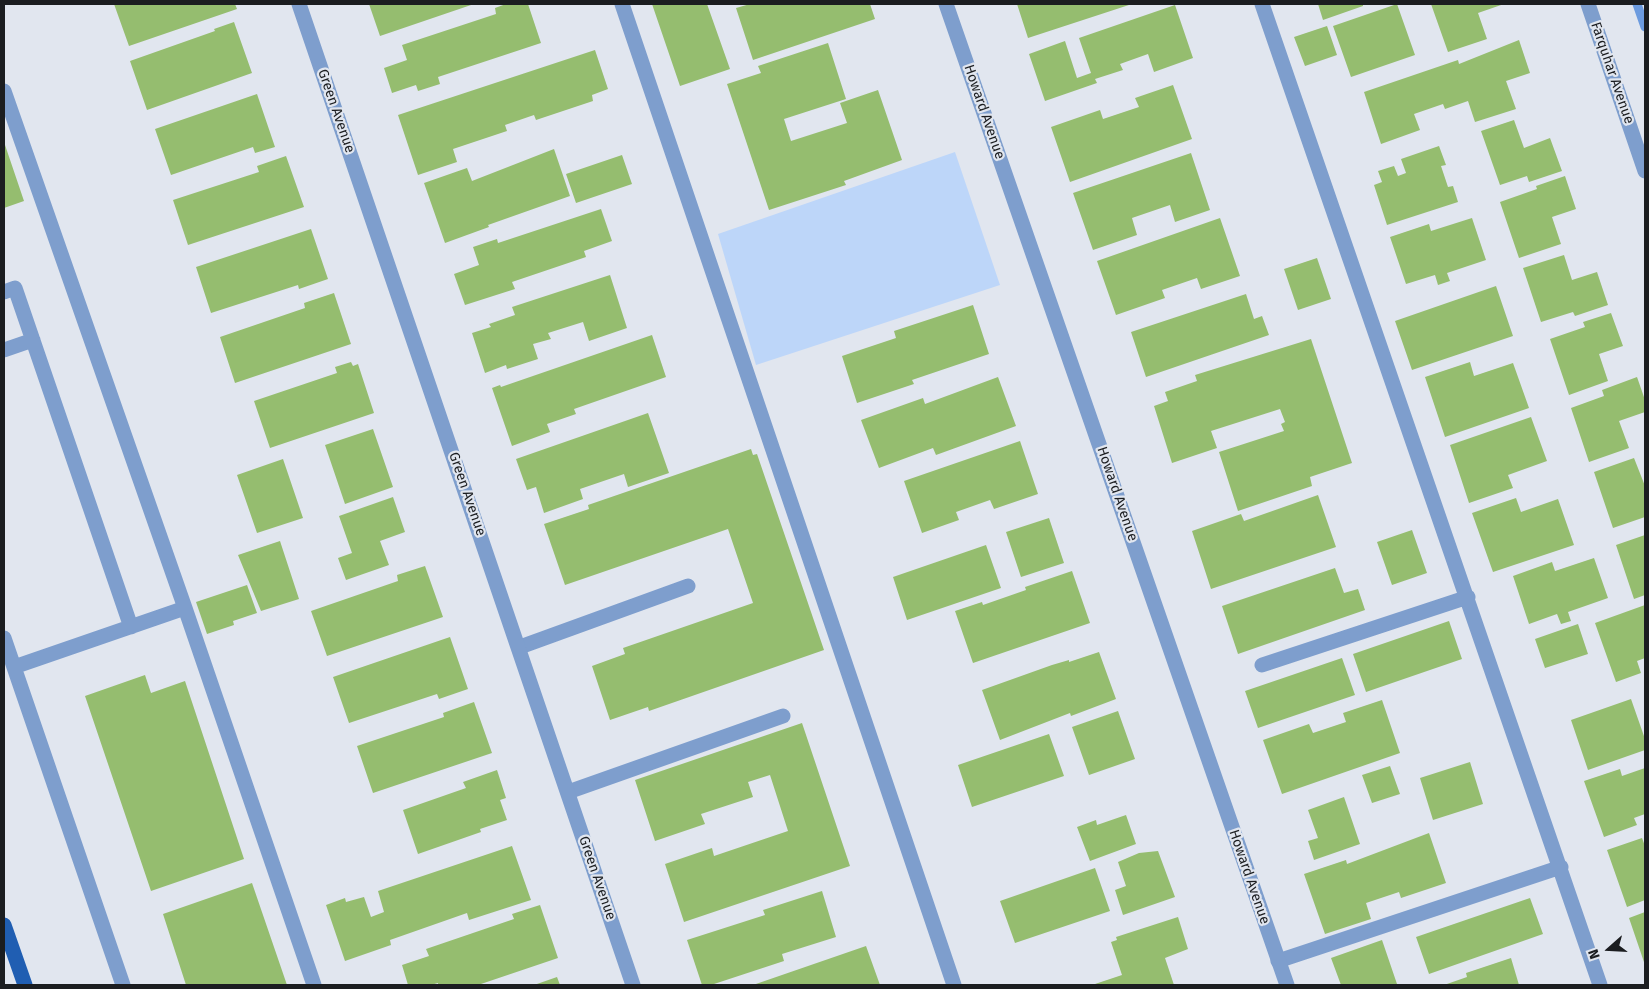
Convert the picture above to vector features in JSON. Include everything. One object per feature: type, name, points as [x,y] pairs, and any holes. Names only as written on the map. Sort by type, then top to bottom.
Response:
[{"type":"main road","points":[[4,925],[25,985]]},
{"type":"street","name":"Green Avenue","points":[[299,4],[520,647],[633,985]]},
{"type":"street","points":[[622,4],[954,985]]},
{"type":"street","name":"Howard Avenue","points":[[946,4],[1287,985]]},
{"type":"street","points":[[1262,4],[1468,597],[1600,985]]},
{"type":"street","name":"Farquhar Avenue","points":[[1588,4],[1645,170]]},
{"type":"street","points":[[4,91],[185,608],[314,985]]},
{"type":"street","points":[[4,292],[15,288],[131,627]]},
{"type":"street","points":[[4,350],[33,340]]},
{"type":"street","points":[[520,647],[688,586]]},
{"type":"street","points":[[1262,665],[1468,597]]},
{"type":"street","points":[[14,668],[185,608]]},
{"type":"street","points":[[4,638],[122,985]]},
{"type":"street","points":[[568,792],[783,716]]},
{"type":"street","points":[[1278,961],[1561,868]]},
{"type":"shaded area","points":[[955,152],[1000,285],[756,365],[718,234]]},
{"type":"building","points":[[114,4],[235,4],[237,9],[129,46]]},
{"type":"building","points":[[369,4],[474,4],[380,36]]},
{"type":"building","points":[[506,4],[528,4],[541,43],[438,77],[440,84],[418,91],[416,85],[392,93],[384,68],[407,60],[402,45],[496,14],[495,8]]},
{"type":"building","points":[[652,4],[707,4],[730,69],[680,86]]},
{"type":"building","points":[[750,4],[870,4],[875,19],[753,60],[736,8]]},
{"type":"building","points":[[1017,4],[1132,4],[1028,38]]},
{"type":"building","points":[[1318,4],[1363,4],[1363,6],[1323,20]]},
{"type":"building","points":[[1397,4],[1415,55],[1351,77],[1333,26]]},
{"type":"building","points":[[1431,4],[1504,4],[1478,13],[1487,39],[1448,52]]},
{"type":"building","points":[[1175,5],[1193,58],[1154,72],[1148,54],[1120,64],[1123,70],[1095,79],[1097,83],[1045,101],[1029,54],[1065,41],[1077,78],[1091,73],[1079,38]]},
{"type":"building","points":[[234,22],[252,73],[147,110],[130,61],[215,31],[214,29]]},
{"type":"building","points":[[1327,26],[1337,55],[1305,66],[1294,37]]},
{"type":"building","points":[[1519,40],[1530,73],[1506,81],[1516,109],[1475,122],[1468,101],[1445,109],[1443,104],[1414,114],[1420,130],[1381,144],[1364,92],[1458,60],[1459,64]]},
{"type":"building","points":[[828,43],[846,99],[784,119],[791,141],[847,123],[840,103],[878,90],[902,160],[844,181],[846,185],[769,210],[727,84],[761,73],[758,66]]},
{"type":"building","points":[[595,50],[608,89],[592,95],[593,101],[536,120],[534,115],[505,125],[507,131],[453,149],[457,162],[418,175],[398,115]]},
{"type":"building","points":[[1173,85],[1192,139],[1070,182],[1051,127],[1100,110],[1103,119],[1139,107],[1135,98]]},
{"type":"building","points":[[257,94],[275,147],[255,153],[253,147],[171,175],[155,129]]},
{"type":"building","points":[[1514,120],[1524,148],[1550,138],[1562,171],[1529,182],[1527,176],[1500,185],[1481,131]]},
{"type":"building","points":[[4,142],[24,201],[4,208]]},
{"type":"building","points":[[1439,146],[1446,165],[1441,166],[1448,187],[1453,186],[1458,202],[1387,225],[1374,185],[1382,182],[1378,171],[1394,166],[1398,176],[1406,173],[1401,159]]},
{"type":"building","points":[[554,149],[570,196],[488,225],[489,227],[445,243],[424,183],[467,168],[472,181]]},
{"type":"building","points":[[1191,153],[1210,210],[1175,222],[1170,205],[1132,218],[1137,235],[1093,250],[1073,193]]},
{"type":"building","points":[[622,155],[632,184],[576,203],[566,174]]},
{"type":"building","points":[[286,156],[304,207],[188,245],[173,200],[259,172],[257,166]]},
{"type":"building","points":[[1565,176],[1576,209],[1552,217],[1561,244],[1519,258],[1500,202],[1537,189],[1536,186]]},
{"type":"building","points":[[601,209],[612,241],[584,251],[586,257],[512,282],[515,289],[465,305],[454,274],[479,265],[473,247],[497,239],[498,243]]},
{"type":"building","points":[[1220,218],[1240,276],[1201,289],[1197,278],[1162,290],[1165,298],[1116,315],[1097,261]]},
{"type":"building","points":[[1472,218],[1486,260],[1447,273],[1450,281],[1438,285],[1435,275],[1406,284],[1390,237],[1429,224],[1431,231]]},
{"type":"building","points":[[311,229],[328,279],[299,289],[298,285],[211,313],[196,267]]},
{"type":"building","points":[[1564,255],[1572,280],[1597,272],[1608,305],[1575,316],[1573,312],[1541,322],[1523,268]]},
{"type":"building","points":[[1317,258],[1331,299],[1298,310],[1284,269]]},
{"type":"building","points":[[610,275],[627,328],[589,341],[583,322],[548,333],[551,339],[533,344],[538,359],[507,369],[506,365],[485,373],[472,333],[491,327],[489,324],[515,315],[512,307]]},
{"type":"building","points":[[1496,286],[1513,336],[1412,370],[1395,321]]},
{"type":"building","points":[[334,293],[351,344],[235,383],[220,337],[305,308],[304,303]]},
{"type":"building","points":[[1246,294],[1254,319],[1262,316],[1269,335],[1146,377],[1131,332]]},
{"type":"building","points":[[973,305],[989,354],[912,380],[914,384],[857,403],[842,356],[896,338],[894,331]]},
{"type":"building","points":[[1611,313],[1623,346],[1599,354],[1608,381],[1569,395],[1550,339],[1585,327],[1583,322]]},
{"type":"building","points":[[652,335],[666,377],[574,409],[576,414],[547,424],[550,432],[512,446],[492,388],[500,385],[501,387]]},
{"type":"building","points":[[1311,339],[1352,463],[1310,477],[1312,486],[1238,511],[1219,452],[1284,431],[1281,424],[1285,422],[1280,409],[1211,431],[1217,448],[1172,463],[1154,406],[1168,401],[1165,392],[1197,381],[1195,375]]},
{"type":"building","points":[[351,362],[353,366],[358,364],[374,413],[270,448],[254,401],[337,373],[335,367]]},
{"type":"building","points":[[1470,362],[1474,376],[1513,363],[1529,408],[1445,437],[1425,377]]},
{"type":"building","points":[[998,377],[1016,426],[936,455],[933,448],[879,468],[861,420],[923,398],[925,404]]},
{"type":"building","points":[[1637,377],[1645,400],[1645,412],[1619,421],[1629,448],[1589,462],[1571,408],[1604,396],[1602,390]]},
{"type":"building","points":[[648,413],[669,473],[628,487],[624,474],[580,489],[583,499],[544,513],[536,487],[527,490],[516,459]]},
{"type":"building","points":[[1531,417],[1547,461],[1508,475],[1513,488],[1469,503],[1450,445]]},
{"type":"building","points":[[373,429],[393,487],[345,504],[325,445]]},
{"type":"building","points":[[1020,441],[1038,494],[994,509],[990,500],[956,512],[959,520],[922,533],[904,481]]},
{"type":"building","points":[[751,449],[753,455],[757,454],[824,650],[649,711],[648,707],[610,720],[592,666],[625,654],[623,648],[753,603],[728,529],[565,585],[544,524],[589,509],[588,505]]},
{"type":"building","points":[[1634,458],[1645,486],[1645,517],[1613,528],[1594,472]]},
{"type":"building","points":[[283,459],[303,518],[257,533],[237,475]]},
{"type":"building","points":[[1318,495],[1336,547],[1211,589],[1192,531],[1241,514],[1244,521]]},
{"type":"building","points":[[393,497],[405,532],[380,541],[389,565],[346,580],[338,558],[352,553],[339,516]]},
{"type":"building","points":[[1516,498],[1521,512],[1558,499],[1574,545],[1493,572],[1472,513]]},
{"type":"building","points":[[1049,518],[1064,563],[1021,577],[1006,532]]},
{"type":"building","points":[[1412,530],[1427,573],[1392,585],[1377,542]]},
{"type":"building","points":[[1645,535],[1645,595],[1634,599],[1616,545]]},
{"type":"building","points":[[280,541],[299,599],[261,611],[238,555]]},
{"type":"building","points":[[986,545],[1001,588],[907,620],[893,577]]},
{"type":"building","points":[[1594,558],[1608,598],[1568,612],[1571,621],[1561,624],[1557,614],[1529,624],[1513,576],[1552,562],[1555,571]]},
{"type":"building","points":[[425,566],[443,617],[327,656],[311,611],[398,581],[397,575]]},
{"type":"building","points":[[1335,568],[1344,593],[1358,589],[1365,610],[1238,654],[1222,606]]},
{"type":"building","points":[[1072,571],[1090,623],[973,663],[955,611],[982,602],[983,605],[1026,590],[1025,587]]},
{"type":"building","points":[[247,585],[257,613],[233,621],[234,625],[207,634],[196,602]]},
{"type":"building","points":[[1645,605],[1645,658],[1637,661],[1641,673],[1616,682],[1595,623]]},
{"type":"building","points":[[1449,621],[1462,659],[1366,692],[1353,654]]},
{"type":"building","points":[[1578,624],[1588,654],[1545,668],[1535,639]]},
{"type":"building","points":[[450,637],[468,689],[439,699],[437,694],[349,723],[333,677]]},
{"type":"building","points":[[1099,652],[1116,699],[1071,716],[1070,713],[1000,740],[982,690],[1052,665],[1069,660],[1069,662]]},
{"type":"building","points":[[1342,658],[1355,695],[1258,728],[1245,691]]},
{"type":"building","points":[[145,675],[151,693],[185,681],[244,859],[151,891],[85,696]]},
{"type":"building","points":[[1631,699],[1645,739],[1645,750],[1588,770],[1571,720]]},
{"type":"building","points":[[1382,700],[1400,753],[1282,794],[1263,740],[1309,724],[1313,733],[1346,722],[1343,713]]},
{"type":"building","points":[[474,702],[492,753],[373,793],[357,746],[444,717],[443,713]]},
{"type":"building","points":[[1118,711],[1135,759],[1089,775],[1072,727]]},
{"type":"building","points":[[802,723],[850,866],[684,922],[665,864],[712,848],[714,856],[788,831],[770,775],[748,782],[753,797],[701,814],[705,824],[655,841],[635,780]]},
{"type":"building","points":[[1049,734],[1064,776],[972,807],[958,765]]},
{"type":"building","points":[[1470,762],[1483,804],[1433,820],[1420,778]]},
{"type":"building","points":[[1390,766],[1400,794],[1372,803],[1362,775]]},
{"type":"building","points":[[1645,768],[1645,814],[1634,818],[1637,825],[1604,837],[1584,781],[1620,769],[1622,776]]},
{"type":"building","points":[[497,770],[506,798],[500,800],[507,820],[480,829],[481,832],[418,854],[403,810],[466,788],[463,782]]},
{"type":"building","points":[[1344,797],[1360,844],[1314,860],[1308,841],[1318,838],[1308,810]]},
{"type":"building","points":[[1126,815],[1136,844],[1090,861],[1077,827],[1096,820],[1097,825]]},
{"type":"building","points":[[1429,833],[1446,883],[1401,898],[1399,892],[1366,903],[1371,919],[1325,934],[1304,874],[1346,860],[1347,864]]},
{"type":"building","points":[[1642,838],[1645,846],[1645,900],[1627,907],[1607,850]]},
{"type":"building","points":[[512,846],[531,900],[469,920],[467,913],[390,940],[391,945],[345,961],[326,905],[345,898],[346,902],[364,897],[371,917],[384,912],[378,891]]},
{"type":"building","points":[[1158,851],[1175,897],[1123,915],[1115,890],[1126,886],[1118,862],[1139,853]]},
{"type":"building","points":[[1095,868],[1110,911],[1015,943],[1000,901]]},
{"type":"building","points":[[252,883],[287,985],[186,985],[163,914]]},
{"type":"building","points":[[822,891],[836,937],[782,954],[784,961],[711,985],[702,985],[687,940],[765,915],[763,910]]},
{"type":"building","points":[[1530,898],[1543,934],[1429,974],[1416,937]]},
{"type":"building","points":[[540,905],[558,958],[478,985],[438,985],[438,983],[431,985],[408,985],[402,965],[429,956],[426,949],[514,919],[512,914]]},
{"type":"building","points":[[1645,912],[1645,965],[1629,918]]},
{"type":"building","points":[[1178,917],[1188,949],[1165,958],[1174,985],[1092,985],[1122,975],[1111,942],[1117,940],[1116,937]]},
{"type":"building","points":[[1382,940],[1397,984],[1341,985],[1331,958]]},
{"type":"building","points":[[866,946],[880,985],[753,985]]},
{"type":"building","points":[[1511,958],[1519,985],[1444,985],[1467,977],[1466,973]]},
{"type":"building","points":[[557,977],[560,985],[534,985]]},
{"type":"waterway","points":[[1637,4],[1645,27]]}]
